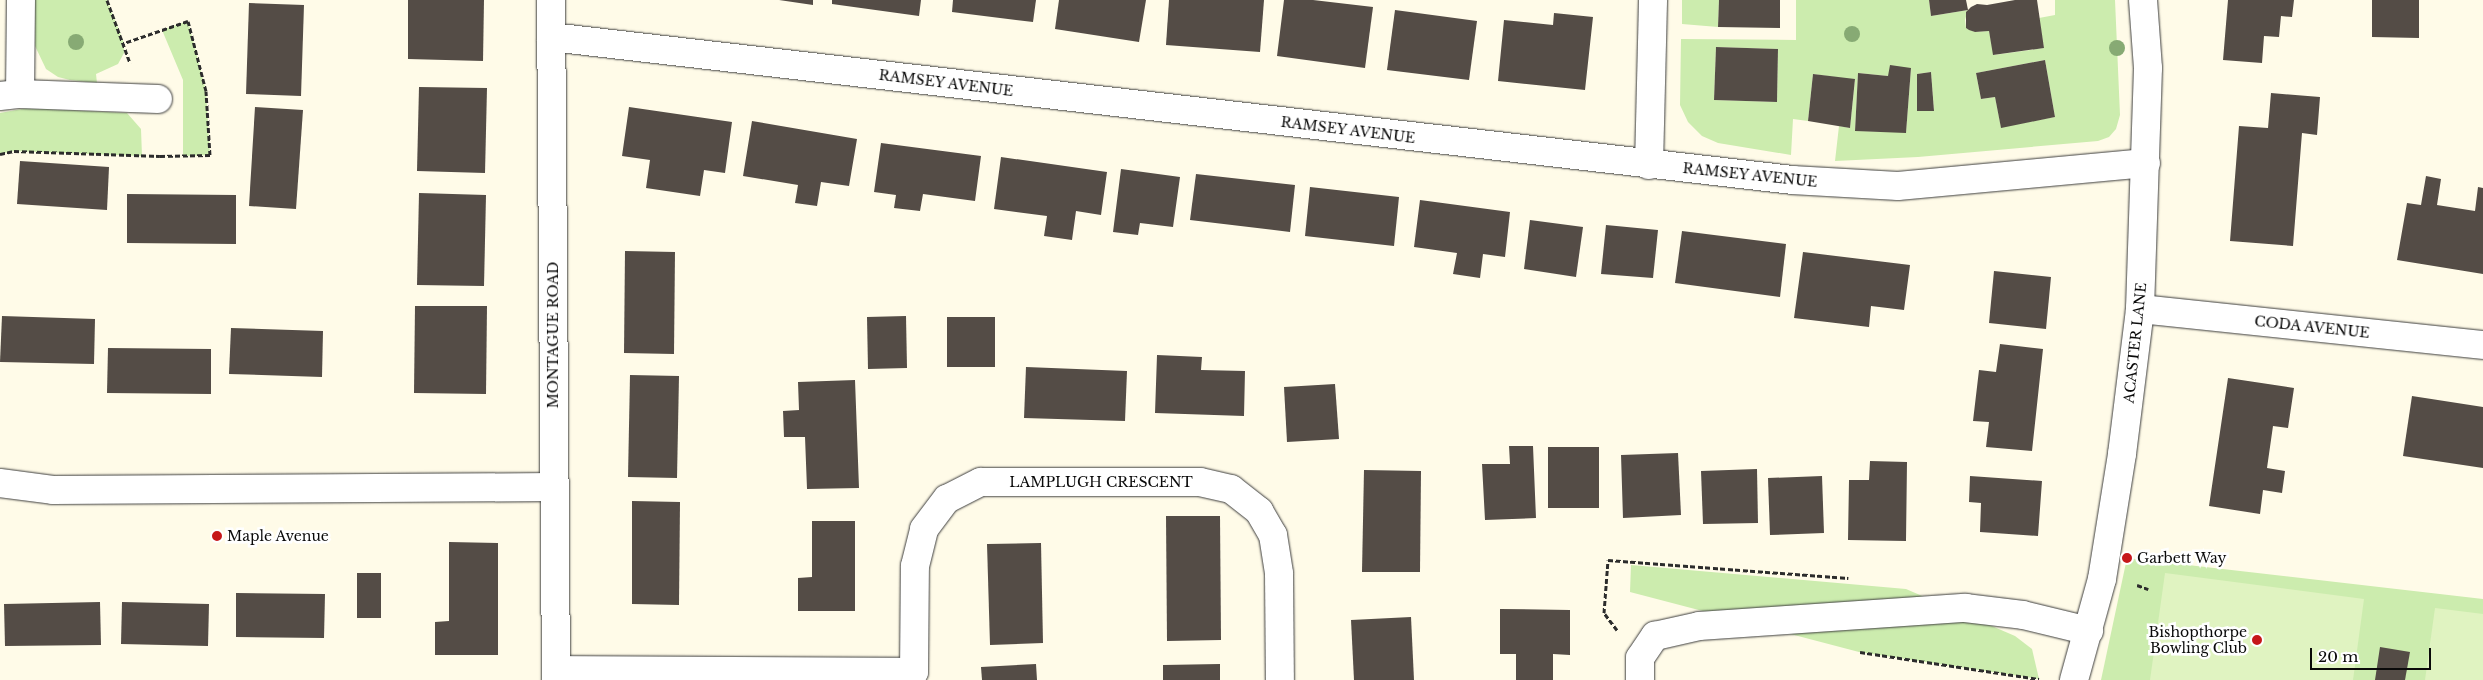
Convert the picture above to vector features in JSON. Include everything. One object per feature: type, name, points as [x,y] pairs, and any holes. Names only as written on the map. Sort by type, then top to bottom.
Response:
[{"type":"street","points":[[21,0],[10,95],[150,98]]},
{"type":"street","name":"MONTAGUE ROAD","points":[[552,0],[556,675]]},
{"type":"street","points":[[1649,165],[1652,0]]},
{"type":"street","name":"ACASTER LANE","points":[[2074,680],[2102,579],[2119,474],[2140,309],[2148,68],[2143,0]]},
{"type":"street","name":"RAMSEY AVENUE","points":[[551,37],[1792,180],[1898,186],[2146,163]]},
{"type":"street","name":"CODA AVENUE","points":[[2140,309],[2483,345]]},
{"type":"street","name":"LAMPLUGH CRESCENT","points":[[556,675],[914,676],[915,566],[924,529],[947,499],[982,482],[1200,482],[1231,489],[1259,511],[1273,535],[1279,574],[1280,680]]},
{"type":"street","points":[[0,483],[53,490],[554,487]]},
{"type":"street","points":[[1640,669],[1655,636],[1699,626],[1965,608],[2023,615],[2089,631]]},
{"type":"path","points":[[107,0],[150,98]]},
{"type":"path","points":[[1640,669],[1604,614],[1608,560],[1850,579]]},
{"type":"path","points":[[1859,652],[2047,680]]},
{"type":"green space","points":[[34,0],[107,0],[124,43],[124,53],[118,64],[96,74],[97,83],[58,77],[46,69],[35,46]]},
{"type":"green space","points":[[1682,0],[1719,0],[1718,27],[1682,24]]},
{"type":"green space","points":[[1796,0],[1929,0],[1931,16],[1968,10],[1965,20],[1966,28],[1975,32],[1989,31],[1994,55],[2044,48],[2039,18],[2055,15],[2055,0],[2115,0],[2120,115],[2116,129],[2109,137],[2098,141],[1918,157],[1835,161],[1839,126],[1850,128],[1855,80],[1813,74],[1808,121],[1793,119],[1791,155],[1718,143],[1702,136],[1688,122],[1680,105],[1681,39],[1796,40]],"holes":[[[1716,47],[1778,49],[1777,102],[1714,100]],[[2045,60],[2055,117],[2001,127],[1995,97],[1981,99],[1976,73]],[[1911,68],[1906,132],[1855,131],[1858,73],[1888,76]],[[1931,72],[1934,110],[1917,111],[1917,74]]]},
{"type":"green space","points":[[188,21],[206,91],[210,155],[183,156],[183,80],[162,30]]},
{"type":"green space","points":[[27,108],[127,113],[141,129],[142,156],[14,151],[0,154],[0,113]]},
{"type":"green space","points":[[2127,558],[2483,599],[2483,680],[2101,680]]},
{"type":"green space","points":[[1631,565],[1906,589],[2015,636],[2032,649],[2039,679],[1859,652],[1630,592]]},
{"type":"green space","name":"Bishopthorpe Bowling Club","points":[[2165,573],[2364,599],[2353,680],[2150,680]]},
{"type":"green space","points":[[2435,608],[2483,614],[2483,680],[2425,680]]},
{"type":"building","points":[[408,0],[484,0],[483,61],[408,59]]},
{"type":"building","points":[[779,0],[813,0],[813,5]]},
{"type":"building","points":[[832,0],[921,0],[919,16],[832,4]]},
{"type":"building","points":[[953,0],[1036,0],[1033,22],[952,12]]},
{"type":"building","points":[[1059,0],[1146,0],[1139,42],[1055,29]]},
{"type":"building","points":[[1169,0],[1264,0],[1260,52],[1166,45]]},
{"type":"building","points":[[1284,0],[1313,0],[1373,7],[1365,68],[1277,56]]},
{"type":"building","points":[[1719,0],[1780,0],[1780,28],[1718,27]]},
{"type":"building","points":[[1929,0],[1966,0],[1968,10],[1931,16]]},
{"type":"building","points":[[2015,0],[2037,0],[2044,48],[1993,55],[1989,31],[1975,32],[1966,28],[1966,12],[1977,4],[1987,5]]},
{"type":"building","points":[[2228,0],[2294,0],[2292,17],[2281,16],[2279,37],[2264,36],[2262,63],[2223,60]]},
{"type":"building","points":[[2372,0],[2419,0],[2419,38],[2372,37]]},
{"type":"building","points":[[249,3],[304,5],[301,96],[246,94]]},
{"type":"building","points":[[1395,10],[1477,21],[1469,80],[1387,70]]},
{"type":"building","points":[[1554,13],[1593,17],[1585,90],[1498,81],[1504,20],[1553,25]]},
{"type":"building","points":[[1716,47],[1778,49],[1777,102],[1714,100]]},
{"type":"building","points":[[2045,60],[2055,117],[2001,128],[1995,97],[1981,99],[1976,73]]},
{"type":"building","points":[[1890,65],[1911,68],[1906,133],[1855,131],[1858,73],[1888,76]]},
{"type":"building","points":[[1931,72],[1934,111],[1917,111],[1917,74]]},
{"type":"building","points":[[1813,74],[1855,79],[1850,128],[1808,121]]},
{"type":"building","points":[[419,87],[487,88],[485,173],[417,171]]},
{"type":"building","points":[[2271,93],[2320,97],[2317,135],[2302,133],[2293,246],[2230,241],[2239,126],[2268,128]]},
{"type":"building","points":[[255,107],[303,110],[296,209],[249,206]]},
{"type":"building","points":[[629,107],[732,122],[725,173],[704,170],[700,196],[646,188],[650,160],[622,156]]},
{"type":"building","points":[[752,121],[857,139],[849,186],[821,182],[817,206],[795,203],[798,185],[743,176]]},
{"type":"building","points":[[881,143],[981,156],[975,201],[923,194],[920,211],[894,208],[896,195],[874,192]]},
{"type":"building","points":[[1001,157],[1107,172],[1101,215],[1076,211],[1072,240],[1044,236],[1047,216],[994,209]]},
{"type":"building","points":[[20,161],[109,167],[107,210],[17,204]]},
{"type":"building","points":[[1121,169],[1180,177],[1173,227],[1140,223],[1138,235],[1113,232]]},
{"type":"building","points":[[1196,174],[1295,185],[1290,232],[1190,220]]},
{"type":"building","points":[[2426,176],[2441,179],[2437,205],[2475,211],[2478,187],[2483,188],[2483,274],[2397,260],[2407,203],[2421,205]]},
{"type":"building","points":[[1310,187],[1399,197],[1394,246],[1305,236]]},
{"type":"building","points":[[419,193],[486,195],[484,286],[417,285]]},
{"type":"building","points":[[127,194],[236,195],[236,244],[127,243]]},
{"type":"building","points":[[1420,200],[1510,212],[1505,257],[1483,254],[1480,278],[1453,274],[1457,253],[1414,247]]},
{"type":"building","points":[[1530,220],[1583,227],[1576,277],[1524,269]]},
{"type":"building","points":[[1606,225],[1658,230],[1653,278],[1601,274]]},
{"type":"building","points":[[1682,231],[1786,244],[1780,297],[1675,283]]},
{"type":"building","points":[[625,251],[675,252],[674,354],[624,353]]},
{"type":"building","points":[[1803,252],[1910,265],[1904,310],[1871,306],[1869,327],[1794,318]]},
{"type":"building","points":[[1994,271],[2051,277],[2046,329],[1989,323]]},
{"type":"building","points":[[415,306],[487,306],[486,394],[414,393]]},
{"type":"building","points":[[2,316],[95,319],[94,364],[0,362]]},
{"type":"building","points":[[906,316],[907,368],[868,369],[867,317]]},
{"type":"building","points":[[947,317],[995,317],[995,367],[947,367]]},
{"type":"building","points":[[231,328],[323,331],[322,377],[229,374]]},
{"type":"building","points":[[2000,344],[2043,349],[2032,451],[1986,447],[1989,422],[1973,421],[1979,370],[1996,372]]},
{"type":"building","points":[[108,348],[211,349],[211,394],[107,393]]},
{"type":"building","points":[[1157,355],[1202,357],[1201,370],[1245,371],[1244,416],[1155,413]]},
{"type":"building","points":[[1026,367],[1127,371],[1125,421],[1024,418]]},
{"type":"building","points":[[630,375],[679,376],[677,478],[628,477]]},
{"type":"building","points":[[2228,378],[2294,388],[2288,428],[2273,426],[2267,468],[2285,471],[2282,493],[2263,490],[2260,514],[2209,506]]},
{"type":"building","points":[[855,380],[859,488],[807,489],[805,437],[784,437],[783,411],[799,410],[798,382]]},
{"type":"building","points":[[1335,384],[1339,439],[1287,442],[1284,387]]},
{"type":"building","points":[[2412,396],[2483,407],[2483,468],[2403,456]]},
{"type":"building","points":[[1509,446],[1533,446],[1536,518],[1485,520],[1482,464],[1510,464]]},
{"type":"building","points":[[1548,447],[1599,447],[1599,508],[1548,508]]},
{"type":"building","points":[[1678,453],[1681,515],[1623,518],[1621,455]]},
{"type":"building","points":[[1870,461],[1907,462],[1906,541],[1848,540],[1849,480],[1869,480]]},
{"type":"building","points":[[1757,469],[1758,523],[1703,524],[1701,471]]},
{"type":"building","points":[[1364,470],[1421,471],[1420,572],[1362,572]]},
{"type":"building","points":[[1822,476],[1824,533],[1770,535],[1768,478]]},
{"type":"building","points":[[1970,476],[2042,481],[2038,536],[1980,532],[1981,503],[1969,502]]},
{"type":"building","points":[[632,501],[680,502],[679,605],[632,604]]},
{"type":"building","points":[[1166,516],[1220,516],[1221,640],[1167,641]]},
{"type":"building","points":[[812,521],[855,521],[855,611],[798,611],[798,578],[812,577]]},
{"type":"building","points":[[449,542],[498,543],[498,655],[435,655],[435,622],[449,621]]},
{"type":"building","points":[[1041,543],[1043,643],[990,645],[987,544]]},
{"type":"building","points":[[357,573],[381,573],[381,618],[357,618]]},
{"type":"building","points":[[236,593],[325,594],[324,638],[236,637]]},
{"type":"building","points":[[100,602],[101,645],[5,646],[4,604]]},
{"type":"building","points":[[122,602],[209,604],[208,646],[121,644]]},
{"type":"building","points":[[1500,609],[1570,610],[1570,655],[1553,654],[1553,680],[1516,680],[1516,654],[1500,654]]},
{"type":"building","points":[[1411,617],[1414,680],[1354,680],[1351,620]]},
{"type":"building","points":[[2380,647],[2410,652],[2405,680],[2375,680]]},
{"type":"building","points":[[1036,664],[1037,680],[982,680],[981,667]]},
{"type":"building","points":[[1220,664],[1220,680],[1163,680],[1163,665]]},
{"type":"place","name":"Maple Avenue","points":[[217,536]]},
{"type":"place","name":"Garbett Way","points":[[2127,558]]},
{"type":"place","name":"Bishopthorpe Bowling Club","points":[[2257,640]]}]
